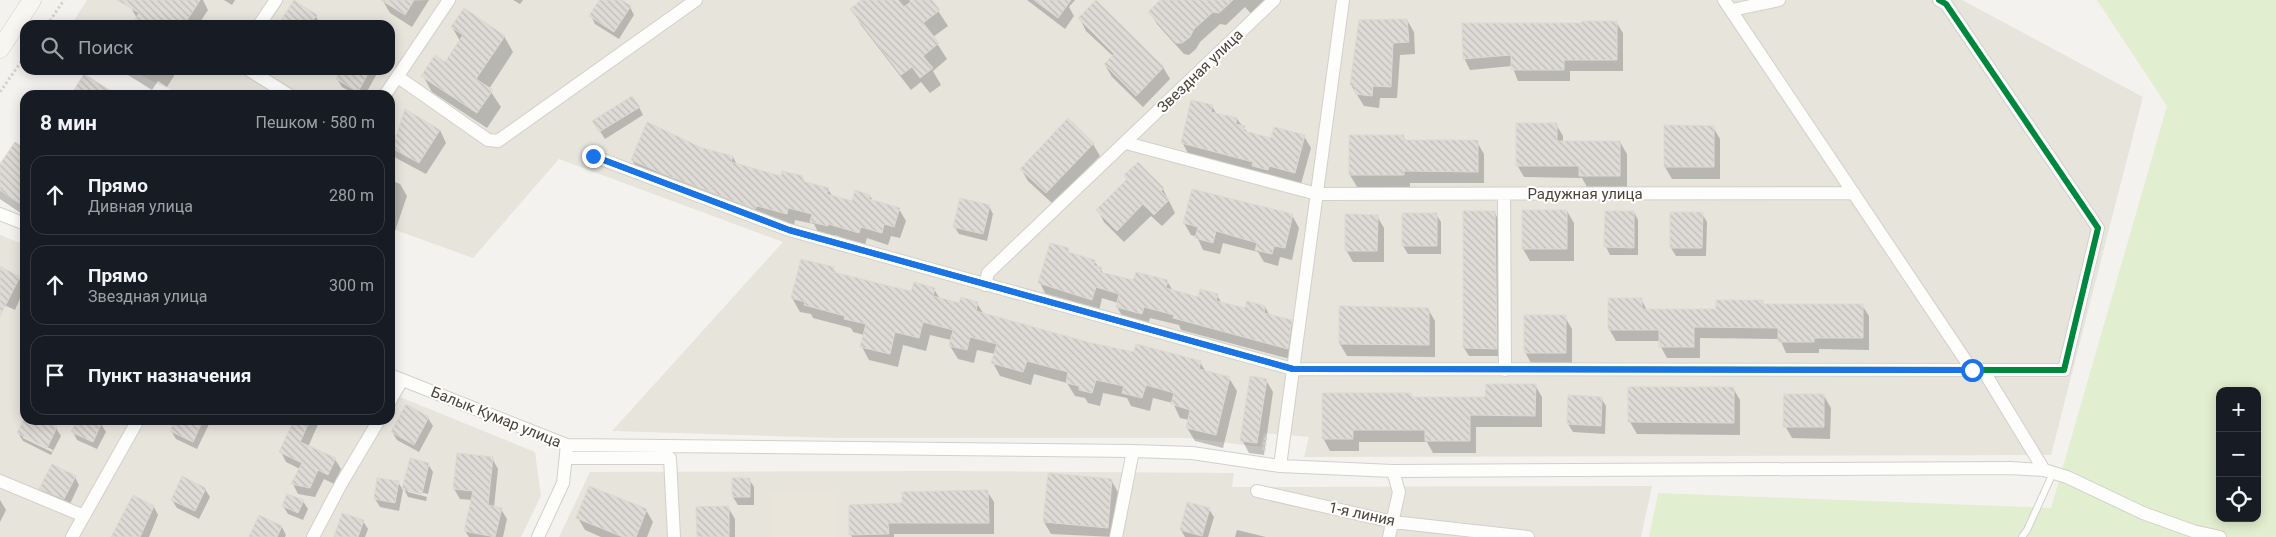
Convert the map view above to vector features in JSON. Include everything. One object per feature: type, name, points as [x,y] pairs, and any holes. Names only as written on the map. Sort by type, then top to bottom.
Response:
[{"type":"main road","points":[[0,48],[32,0]]},
{"type":"street","points":[[262,20],[276,0]]},
{"type":"street","points":[[389,90],[449,0]]},
{"type":"street","points":[[398,77],[488,140],[498,141],[696,0]]},
{"type":"street","name":"Звездная улица","points":[[985,285],[988,273],[1274,0]]},
{"type":"street","points":[[1280,466],[1343,0]]},
{"type":"street","points":[[1779,0],[1728,5],[1854,193],[2048,471]]},
{"type":"street","points":[[593,156],[789,230],[1293,369],[2064,370],[2098,228],[1946,4],[1939,0]]},
{"type":"street","points":[[257,75],[281,90]]},
{"type":"street","points":[[1126,142],[1317,194]]},
{"type":"street","name":"Радужная улица","points":[[1317,194],[1854,193]]},
{"type":"street","points":[[1504,194],[1505,370]]},
{"type":"street","points":[[0,214],[20,222]]},
{"type":"street","name":"Балык Кумар улица","points":[[395,377],[566,451],[563,483],[538,537]]},
{"type":"street","points":[[395,392],[402,380]]},
{"type":"street","points":[[72,537],[135,425]]},
{"type":"street","points":[[313,537],[341,484],[376,425]]},
{"type":"street","points":[[566,451],[1133,451],[1192,453],[1280,466],[1393,471],[1980,468],[2048,471],[2067,477],[2170,523],[2220,537]]},
{"type":"street","points":[[566,451],[670,458],[674,537]]},
{"type":"street","points":[[1116,537],[1133,451]]},
{"type":"street","points":[[1389,537],[1399,492],[1393,471]]},
{"type":"street","points":[[0,481],[84,516]]},
{"type":"street","name":"1-я линия","points":[[1257,491],[1393,522],[1528,537]]},
{"type":"lane","points":[[2022,537],[2048,471]]},
{"type":"path","points":[[50,20],[64,0]]},
{"type":"path","points":[[0,92],[20,63]]},
{"type":"shaded area","points":[[87,0],[1962,0],[2143,97],[2051,455],[1304,457],[1309,437],[1264,433],[1261,447],[1188,438],[837,438],[612,431],[783,242],[559,159],[473,258],[395,230],[395,90],[172,90],[141,75],[395,75],[395,20],[74,20]]},
{"type":"shaded area","points":[[0,235],[20,243],[20,425],[395,425],[395,395],[535,452],[541,496],[521,537],[0,537]]},
{"type":"shaded area","points":[[947,471],[1234,473],[1232,487],[1652,486],[1641,537],[559,537],[590,472]]},
{"type":"shaded area","points":[[835,491],[836,537],[772,537],[770,493]]},
{"type":"green space","points":[[2097,0],[2276,0],[2276,537],[1649,537],[1658,493],[2051,508],[2167,106]]},
{"type":"building","points":[[117,0],[200,0],[187,20],[134,20],[139,13]]},
{"type":"building","points":[[294,0],[317,15],[314,20],[281,20]]},
{"type":"building","points":[[381,0],[414,0],[405,15]]},
{"type":"building","points":[[599,0],[622,0],[631,6],[614,32],[589,16]]},
{"type":"building","points":[[861,0],[898,0],[904,7],[913,0],[932,0],[940,10],[923,23],[939,43],[923,56],[933,68],[920,78],[912,67],[901,75],[850,9]]},
{"type":"building","points":[[1034,0],[1071,0],[1058,18]]},
{"type":"building","points":[[1096,0],[1164,67],[1136,96],[1104,64],[1114,54],[1078,18]]},
{"type":"building","points":[[1160,0],[1233,0],[1219,13],[1213,12],[1194,29],[1190,37],[1182,43],[1176,43],[1148,12]]},
{"type":"building","points":[[464,8],[505,36],[476,79],[493,90],[477,113],[421,76],[435,55],[445,62],[463,35],[451,27]]},
{"type":"building","points":[[1407,19],[1409,42],[1393,43],[1391,87],[1373,86],[1372,96],[1355,94],[1355,87],[1350,85],[1359,20]]},
{"type":"building","points":[[1582,21],[1617,21],[1617,60],[1564,60],[1564,70],[1511,70],[1511,55],[1463,59],[1462,23],[1582,23]]},
{"type":"building","points":[[83,75],[86,75],[109,90],[74,90]]},
{"type":"building","points":[[338,75],[367,75],[359,90],[355,90],[336,79]]},
{"type":"building","points":[[632,96],[640,107],[599,132],[592,121]]},
{"type":"building","points":[[1191,100],[1213,105],[1211,112],[1237,118],[1236,124],[1245,126],[1244,131],[1271,138],[1274,127],[1305,135],[1295,173],[1269,166],[1268,170],[1252,166],[1253,162],[1181,143]]},
{"type":"building","points":[[405,109],[440,130],[419,163],[395,150],[395,137]]},
{"type":"building","points":[[1068,118],[1094,143],[1046,193],[1020,169]]},
{"type":"building","points":[[647,122],[702,148],[733,156],[731,162],[781,176],[782,171],[803,176],[802,181],[829,188],[827,194],[852,201],[855,190],[870,195],[869,199],[900,208],[894,227],[884,224],[882,233],[861,227],[859,233],[828,224],[828,226],[810,222],[812,214],[788,208],[787,214],[757,206],[755,209],[661,173],[631,160]]},
{"type":"building","points":[[1516,123],[1557,123],[1557,141],[1620,141],[1620,176],[1579,176],[1579,166],[1516,166]]},
{"type":"building","points":[[1664,125],[1714,126],[1714,167],[1664,167]]},
{"type":"building","points":[[1349,135],[1404,135],[1404,140],[1478,140],[1478,172],[1404,171],[1404,175],[1349,175]]},
{"type":"building","points":[[15,142],[20,146],[19,203],[0,190],[0,164]]},
{"type":"building","points":[[1138,162],[1164,188],[1161,191],[1169,200],[1154,215],[1143,204],[1117,231],[1096,210],[1127,179],[1124,175]]},
{"type":"building","points":[[1192,189],[1293,214],[1285,248],[1274,246],[1272,254],[1255,250],[1257,243],[1216,231],[1213,243],[1195,238],[1198,227],[1183,223]]},
{"type":"building","points":[[960,198],[990,205],[983,234],[953,227]]},
{"type":"building","points":[[1522,210],[1567,210],[1567,249],[1522,249]]},
{"type":"building","points":[[1463,211],[1495,211],[1497,349],[1463,348]]},
{"type":"building","points":[[1605,211],[1634,211],[1634,248],[1604,247]]},
{"type":"building","points":[[1670,212],[1703,212],[1702,248],[1670,248]]},
{"type":"building","points":[[1402,213],[1437,213],[1437,246],[1402,246]]},
{"type":"building","points":[[1345,214],[1378,215],[1377,251],[1345,251]]},
{"type":"building","points":[[1050,243],[1069,248],[1068,252],[1095,260],[1094,265],[1102,268],[1100,272],[1133,280],[1136,272],[1168,280],[1166,288],[1198,297],[1200,289],[1218,294],[1216,301],[1245,308],[1247,301],[1265,306],[1264,313],[1292,320],[1288,349],[1173,318],[1174,315],[1144,307],[1142,314],[1116,307],[1119,294],[1096,287],[1092,300],[1038,283]]},
{"type":"building","points":[[801,259],[834,267],[833,272],[911,291],[914,282],[935,288],[933,296],[959,303],[961,297],[978,302],[976,311],[1091,343],[1134,352],[1136,344],[1201,361],[1199,369],[1230,377],[1216,435],[1186,428],[1190,410],[1171,404],[1174,393],[1146,385],[1142,398],[1122,393],[1124,386],[1096,380],[1092,393],[1079,390],[1079,386],[1066,383],[1068,372],[1027,361],[1023,372],[991,363],[997,344],[970,337],[967,350],[949,346],[953,330],[923,322],[919,338],[895,332],[890,354],[860,347],[866,324],[844,319],[845,316],[804,305],[805,302],[791,298]]},
{"type":"building","points":[[0,266],[20,277],[0,316]]},
{"type":"building","points":[[1608,298],[1642,298],[1642,309],[1716,309],[1716,300],[1763,300],[1763,304],[1863,304],[1863,338],[1814,338],[1814,342],[1778,342],[1778,328],[1694,327],[1694,347],[1659,347],[1659,330],[1608,330]]},
{"type":"building","points":[[1339,306],[1429,308],[1429,345],[1339,344]]},
{"type":"building","points":[[1524,315],[1566,315],[1566,353],[1524,353]]},
{"type":"building","points":[[1250,376],[1267,379],[1257,443],[1240,441]]},
{"type":"building","points":[[1486,384],[1536,384],[1535,416],[1470,415],[1470,441],[1425,441],[1425,430],[1353,430],[1353,439],[1322,439],[1322,393],[1411,393],[1411,397],[1485,397]]},
{"type":"building","points":[[1628,387],[1734,387],[1734,423],[1628,422]]},
{"type":"building","points":[[1784,394],[1824,394],[1824,427],[1783,427]]},
{"type":"building","points":[[1568,395],[1602,397],[1601,426],[1567,424]]},
{"type":"building","points":[[406,404],[429,417],[414,445],[391,432]]},
{"type":"building","points":[[21,425],[53,425],[57,427],[47,448],[17,433]]},
{"type":"building","points":[[74,425],[101,425],[93,442],[71,432]]},
{"type":"building","points":[[173,425],[201,425],[193,442],[170,431]]},
{"type":"building","points":[[292,425],[308,425],[300,442],[336,458],[328,475],[318,470],[310,488],[291,484],[302,463],[279,452]]},
{"type":"building","points":[[457,453],[493,457],[488,505],[502,508],[495,537],[464,531],[473,491],[453,489]]},
{"type":"building","points":[[410,458],[429,463],[422,494],[402,489]]},
{"type":"building","points":[[52,464],[76,476],[64,499],[39,489]]},
{"type":"building","points":[[1048,473],[1112,479],[1108,528],[1043,522]]},
{"type":"building","points":[[182,476],[206,488],[195,511],[171,500]]},
{"type":"building","points":[[377,478],[399,481],[395,503],[374,499]]},
{"type":"building","points":[[732,478],[750,478],[750,497],[732,497]]},
{"type":"building","points":[[589,486],[647,509],[636,537],[623,537],[576,518]]},
{"type":"building","points":[[988,490],[989,523],[888,523],[889,534],[849,535],[849,505],[902,503],[902,492]]},
{"type":"building","points":[[287,494],[304,500],[298,513],[282,506]]},
{"type":"building","points":[[133,495],[154,506],[140,537],[111,537]]},
{"type":"building","points":[[1187,502],[1210,508],[1202,536],[1180,530]]},
{"type":"building","points":[[729,506],[729,537],[697,537],[696,507]]},
{"type":"building","points":[[342,513],[364,520],[358,537],[334,537]]},
{"type":"building","points":[[259,515],[282,526],[277,537],[249,537]]},
{"type":"cycle path","points":[[593,156],[789,230],[1293,369],[2064,370],[2098,228],[1946,4],[1939,0]]},
{"type":"route","points":[[593,156],[789,230],[1293,369],[1972,370]]}]
